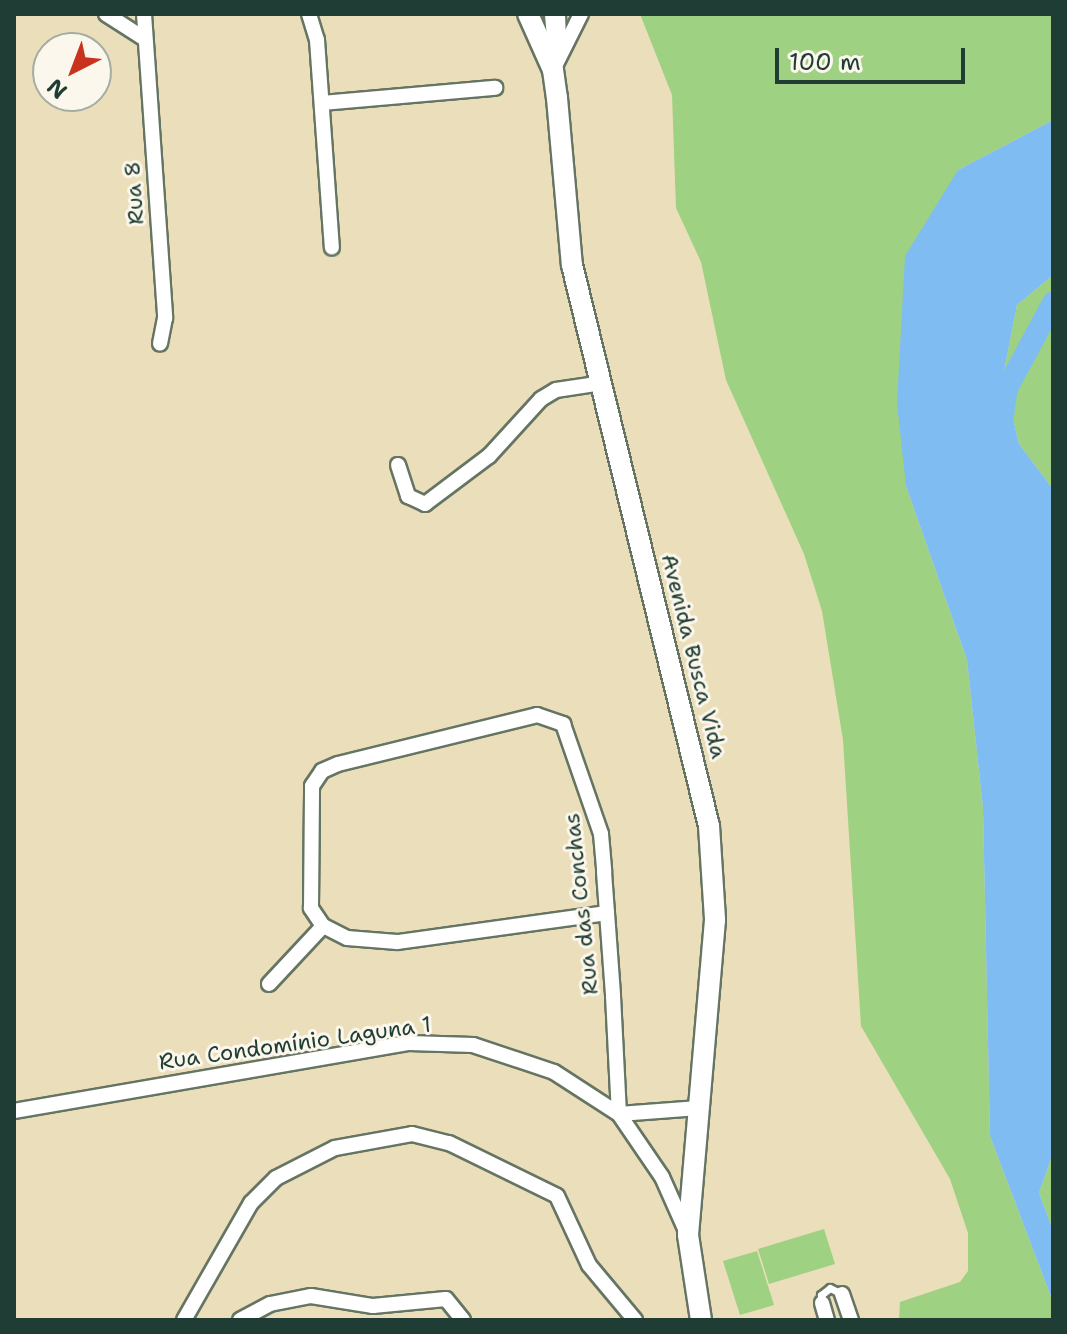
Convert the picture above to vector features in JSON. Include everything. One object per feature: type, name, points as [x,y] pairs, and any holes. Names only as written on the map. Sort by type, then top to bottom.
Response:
[{"type":"street","points":[[106,14],[145,39]]},
{"type":"street","name":"Rua 8","points":[[144,14],[165,318],[160,344]]},
{"type":"street","points":[[309,14],[322,103],[332,247]]},
{"type":"street","name":"Avenida Busca Vida","points":[[528,14],[556,63],[566,225],[709,826],[715,920],[688,1235],[701,1320]]},
{"type":"street","points":[[556,63],[558,14]]},
{"type":"street","points":[[556,63],[581,14]]},
{"type":"street","points":[[322,103],[495,88]]},
{"type":"street","points":[[398,465],[408,496],[425,504],[489,456],[541,399],[556,390],[603,383]]},
{"type":"street","name":"Rua das Conchas","points":[[323,926],[309,899],[311,797],[322,771],[537,715],[556,718],[574,744],[601,834],[619,1114]]},
{"type":"street","points":[[269,984],[323,926],[359,941],[397,942],[607,913]]},
{"type":"street","name":"Rua Condomínio Laguna 1","points":[[14,1111],[364,1050],[442,1043],[531,1061],[619,1114],[662,1177],[688,1235]]},
{"type":"street","points":[[619,1114],[699,1108]]},
{"type":"street","points":[[184,1320],[263,1188],[335,1148],[412,1134],[449,1143],[557,1196],[589,1265],[635,1320]]},
{"type":"street","points":[[842,1294],[851,1320]]},
{"type":"street","points":[[240,1320],[270,1304],[311,1296],[373,1306],[446,1299],[463,1320]]},
{"type":"street","points":[[822,1303],[827,1320]]},
{"type":"lane","points":[[548,14],[556,63]]},
{"type":"lane","points":[[822,1303],[821,1295],[830,1288],[842,1294]]},
{"type":"green space","points":[[640,14],[1053,14],[1053,120],[958,170],[906,486],[967,660],[983,808],[990,1136],[1053,1302],[1053,1320],[899,1320],[900,1302],[960,1282],[968,1271],[968,1233],[950,1179],[861,1026],[843,740],[822,611],[804,554],[726,380],[701,262],[676,208],[672,95]]},
{"type":"green space","points":[[1053,275],[1053,489],[1019,444],[1003,376],[1017,305]]},
{"type":"green space","points":[[1053,1153],[1053,1230],[1039,1193]]},
{"type":"green space","points":[[824,1229],[835,1264],[769,1284],[758,1249]]},
{"type":"green space","points":[[757,1251],[774,1305],[740,1315],[723,1261]]},
{"type":"water","points":[[1053,120],[1053,275],[1017,305],[1003,376],[1019,444],[1053,489],[1053,1153],[1039,1193],[1053,1230],[1053,1302],[990,1136],[983,808],[967,660],[906,486],[897,403],[905,256],[958,170]]},
{"type":"waterway","points":[[1002,422],[1007,388],[1053,303]]}]
